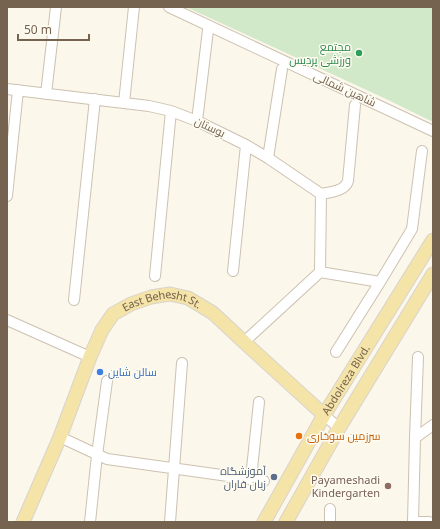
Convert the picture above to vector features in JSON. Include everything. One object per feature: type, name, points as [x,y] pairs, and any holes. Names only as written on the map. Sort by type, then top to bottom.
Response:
[{"type":"main road","name":"Abdolreza Blvd.","points":[[264,522],[324,415],[433,240]]},
{"type":"main road","name":"Abdolreza Blvd.","points":[[286,522],[339,428],[433,274]]},
{"type":"main road","name":"East Behesht St.","points":[[23,522],[60,437],[90,357],[102,330],[113,314],[131,304],[152,297],[170,294],[188,298],[213,313],[324,415]]},
{"type":"street","points":[[46,94],[56,7]]},
{"type":"street","points":[[124,103],[134,7]]},
{"type":"street","name":"شاهین شمالی","points":[[169,7],[433,131]]},
{"type":"street","points":[[197,121],[208,30]]},
{"type":"street","points":[[268,158],[282,69]]},
{"type":"street","name":"بوستان","points":[[7,89],[172,110],[246,145],[322,194]]},
{"type":"street","points":[[7,196],[18,90]]},
{"type":"street","points":[[74,300],[95,99]]},
{"type":"street","points":[[244,342],[320,272],[322,194],[343,188],[348,181],[355,105]]},
{"type":"street","points":[[155,276],[172,110]]},
{"type":"street","points":[[234,271],[246,145]]},
{"type":"street","points":[[336,352],[412,229],[422,151]]},
{"type":"street","points":[[320,272],[380,282]]},
{"type":"street","points":[[7,320],[90,357]]},
{"type":"street","points":[[418,357],[414,522],[429,522]]},
{"type":"street","points":[[170,522],[182,363]]},
{"type":"street","points":[[90,522],[97,455],[108,381]]},
{"type":"street","points":[[251,478],[260,402]]},
{"type":"street","points":[[324,415],[339,428]]},
{"type":"street","points":[[415,438],[433,425]]},
{"type":"street","points":[[60,437],[107,459],[264,480]]},
{"type":"street","points":[[330,510],[330,522]]},
{"type":"green space","name":"مجتمع ورزشی پردیس","points":[[186,7],[433,7],[433,122],[384,98]]},
{"type":"place","name":"مجتمع ورزشی پردیس","points":[[359,53]]},
{"type":"place","name":"سالن شاین","points":[[100,372]]},
{"type":"place","name":"سرزمین سوخاری","points":[[299,436]]},
{"type":"place","name":"آموزشگاه زبان فاران","points":[[274,477]]},
{"type":"place","name":"Payameshadi Kindergarten","points":[[388,486]]}]
